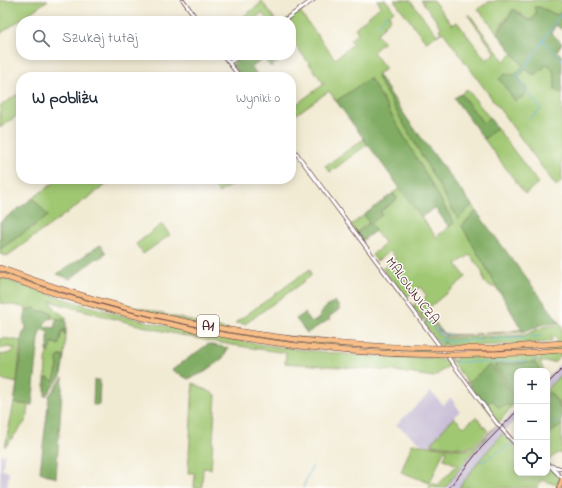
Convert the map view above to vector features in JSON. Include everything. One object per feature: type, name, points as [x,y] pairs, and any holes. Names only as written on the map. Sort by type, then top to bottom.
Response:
[{"type":"highway","name":"A1","points":[[0,268],[58,288],[154,315],[206,326],[267,336],[375,347],[496,348],[562,343]]},
{"type":"highway","name":"A1","points":[[0,275],[65,297],[113,311],[168,324],[223,336],[320,349],[375,353],[442,355],[496,354],[562,350]]},
{"type":"main road","points":[[559,488],[562,479]]},
{"type":"street","points":[[183,0],[194,16]]},
{"type":"street","points":[[289,16],[313,0]]},
{"type":"street","points":[[227,60],[236,72]]},
{"type":"street","points":[[229,63],[234,60]]},
{"type":"street","name":"MALOWNICZA","points":[[296,153],[497,424],[514,443]]},
{"type":"street","points":[[550,465],[562,469]]},
{"type":"street","points":[[550,467],[562,479]]},
{"type":"shaded area","points":[[562,362],[562,373],[550,386],[550,375]]},
{"type":"shaded area","points":[[431,392],[443,405],[451,398],[460,411],[433,441],[432,445],[422,444],[396,425]]},
{"type":"shaded area","points":[[514,411],[514,421],[482,457],[459,488],[446,488],[471,454],[496,426],[499,424],[500,426]]},
{"type":"shaded area","points":[[5,454],[2,470],[9,471],[7,488],[0,488],[0,455]]},
{"type":"green space","points":[[0,0],[48,0],[25,16],[16,16],[16,23],[0,34]]},
{"type":"green space","points":[[261,0],[272,16],[264,16],[262,13],[258,16],[244,16],[260,4]]},
{"type":"green space","points":[[377,0],[386,0],[394,11],[389,15],[391,18],[377,34],[384,42],[373,52],[386,69],[377,74],[379,76],[377,77],[458,219],[472,205],[476,211],[462,226],[503,296],[496,288],[484,282],[482,271],[470,255],[456,264],[466,277],[425,311],[417,315],[411,307],[427,296],[420,287],[405,298],[382,268],[396,258],[390,251],[377,261],[372,255],[385,244],[369,223],[356,233],[351,225],[364,215],[370,223],[382,215],[380,212],[397,199],[393,193],[400,188],[436,237],[454,223],[370,78],[336,101],[329,91],[296,114],[296,104],[324,84],[296,46],[296,16],[291,16],[303,8],[304,9],[300,12],[335,59],[353,44],[350,40],[358,33],[355,28],[381,6]]},
{"type":"green space","points":[[394,0],[410,0],[437,35],[441,33],[439,30],[441,27],[421,0],[433,0],[452,25],[457,22],[486,60],[495,53],[468,15],[469,14],[504,61],[513,53],[523,66],[514,75],[527,90],[518,77],[526,69],[531,74],[537,74],[548,64],[554,76],[555,90],[562,93],[562,181],[556,186],[443,32],[426,42]]},
{"type":"green space","points":[[497,0],[562,0],[562,10],[557,15],[539,7],[532,20],[529,20],[515,10],[512,10],[502,24],[498,34],[478,9],[490,1],[492,2]]},
{"type":"green space","points":[[534,7],[539,7],[557,15],[562,10],[562,30],[556,25],[551,33],[562,43],[557,51],[562,56],[562,93],[555,90],[554,73],[548,64],[535,75],[526,69],[518,77],[527,90],[524,96],[515,101],[499,79],[505,74],[514,75],[523,66],[498,34],[513,9],[527,20],[532,20],[536,13]]},
{"type":"green space","points":[[237,60],[262,60],[252,67],[255,72],[238,72],[232,64]]},
{"type":"green space","points":[[265,60],[280,60],[271,67]]},
{"type":"green space","points":[[379,76],[408,120],[472,205],[458,219],[377,77]]},
{"type":"green space","points":[[370,78],[454,223],[449,227],[435,208],[421,217],[336,101]]},
{"type":"green space","points":[[467,89],[489,117],[483,123],[461,94]]},
{"type":"green space","points":[[461,94],[483,123],[489,117],[497,128],[484,139],[454,98]]},
{"type":"green space","points":[[16,95],[16,117],[0,128],[0,106]]},
{"type":"green space","points":[[497,128],[538,183],[525,194],[484,139]]},
{"type":"green space","points":[[364,139],[368,144],[330,172],[325,166]]},
{"type":"green space","points":[[52,184],[107,184],[7,256],[0,254],[0,249],[48,216],[33,198]]},
{"type":"green space","points":[[213,184],[232,184],[219,193]]},
{"type":"green space","points":[[393,193],[397,199],[380,211],[382,215],[370,224],[375,231],[362,241],[356,233],[369,223],[364,215]]},
{"type":"green space","points":[[33,198],[48,216],[0,249],[0,222]]},
{"type":"green space","points":[[476,211],[560,323],[540,325],[523,332],[462,226]]},
{"type":"green space","points":[[162,224],[170,235],[143,254],[136,244]]},
{"type":"green space","points":[[100,245],[106,253],[99,259],[97,258],[70,279],[57,274]]},
{"type":"green space","points":[[0,269],[39,283],[236,332],[435,350],[440,352],[436,352],[436,354],[370,351],[235,336],[104,307],[0,273]]},
{"type":"green space","points":[[310,269],[311,276],[245,324],[235,323]]},
{"type":"green space","points":[[0,277],[107,311],[216,337],[328,353],[384,357],[440,358],[441,361],[446,358],[451,364],[434,377],[394,371],[285,363],[286,353],[219,343],[170,333],[50,301],[57,311],[67,318],[66,320],[54,318],[49,319],[52,314],[48,311],[38,311],[35,308],[26,310],[24,307],[0,303]]},
{"type":"green space","points":[[335,301],[340,309],[329,317],[330,319],[307,333],[296,319],[305,313],[309,320],[313,322],[318,319],[324,309]]},
{"type":"green space","points":[[35,308],[38,311],[51,312],[52,316],[44,324],[47,329],[48,327],[55,328],[55,322],[57,319],[66,320],[66,334],[64,334],[64,330],[62,330],[59,345],[52,342],[51,349],[48,353],[48,331],[40,330],[32,405],[14,403],[21,355],[22,335],[26,329],[24,323],[26,310]]},
{"type":"green space","points":[[426,312],[442,332],[446,334],[461,335],[507,332],[522,329],[523,332],[446,336],[439,332],[432,320],[427,318],[421,320],[419,316]]},
{"type":"green space","points":[[427,320],[432,324],[439,335],[447,338],[525,335],[543,327],[562,325],[562,355],[555,362],[540,362],[543,368],[538,368],[535,362],[494,365],[514,392],[514,396],[491,365],[468,383],[424,324],[425,321]],"holes":[[[551,336],[555,337],[557,340],[551,347],[496,349],[496,353],[546,350],[550,348],[540,359],[537,360],[537,354],[456,357],[455,362],[442,345],[445,342],[446,346],[552,342]]]},
{"type":"green space","points":[[62,330],[64,330],[64,334],[66,334],[64,356],[59,356],[57,359],[58,367],[54,380],[53,381],[47,378],[45,380],[47,348],[48,352],[52,342],[59,342]]},
{"type":"green space","points":[[3,338],[21,341],[17,383],[0,379],[0,353],[2,355],[10,353],[16,349],[8,347],[0,349],[0,339]]},
{"type":"green space","points":[[208,344],[228,348],[224,357],[205,372],[188,379],[172,370]]},
{"type":"green space","points":[[59,356],[64,356],[61,376],[45,397],[45,380],[48,377],[53,381],[54,380],[58,367],[57,359]]},
{"type":"green space","points":[[535,362],[538,368],[514,368],[514,392],[494,365]]},
{"type":"green space","points":[[489,365],[491,365],[514,396],[514,404],[512,406],[508,405],[498,407],[493,400],[484,405],[468,383]]},
{"type":"green space","points":[[562,373],[562,411],[558,402],[550,392],[550,386]]},
{"type":"green space","points":[[63,377],[56,478],[40,472],[49,396]]},
{"type":"green space","points":[[94,380],[100,380],[99,405],[93,405]]},
{"type":"green space","points":[[193,383],[216,395],[211,469],[203,468],[202,488],[194,488],[195,473],[188,473]]},
{"type":"green space","points":[[550,392],[560,407],[562,414],[562,425],[550,433]]},
{"type":"green space","points":[[493,400],[498,407],[508,405],[512,406],[498,423],[484,405]]},
{"type":"green space","points":[[14,403],[29,405],[28,415],[25,422],[5,447]]},
{"type":"green space","points":[[454,417],[464,427],[476,417],[488,431],[473,446],[468,448],[432,445],[433,441]]},
{"type":"green space","points":[[562,425],[562,454],[558,453],[550,459],[550,440],[550,433]]},
{"type":"green space","points":[[496,426],[471,454],[445,488],[429,488],[431,483],[438,485],[457,465],[444,459],[447,450],[444,450],[430,483],[401,472],[412,444],[469,450]]},
{"type":"green space","points":[[503,433],[514,445],[514,476],[550,476],[550,468],[558,476],[558,485],[541,480],[537,488],[459,488],[482,457]]},
{"type":"waterway","points":[[529,119],[541,109],[516,77],[527,65],[562,12]]},
{"type":"waterway","points":[[377,27],[387,14]]},
{"type":"waterway","points":[[543,40],[562,60]]},
{"type":"waterway","points":[[426,321],[429,322],[438,334],[444,338],[444,341]]},
{"type":"waterway","points":[[437,328],[443,334],[451,335]]},
{"type":"waterway","points":[[530,337],[543,336]]},
{"type":"waterway","points":[[436,339],[440,341],[452,341],[525,338]]},
{"type":"waterway","points":[[454,362],[526,361]]},
{"type":"waterway","points":[[550,424],[562,418]]},
{"type":"waterway","points":[[489,457],[513,444]]},
{"type":"waterway","points":[[481,462],[487,459]]},
{"type":"waterway","points":[[303,488],[313,466]]},
{"type":"railway","points":[[550,381],[562,369]]},
{"type":"railway","points":[[449,488],[481,448],[514,414]]}]
